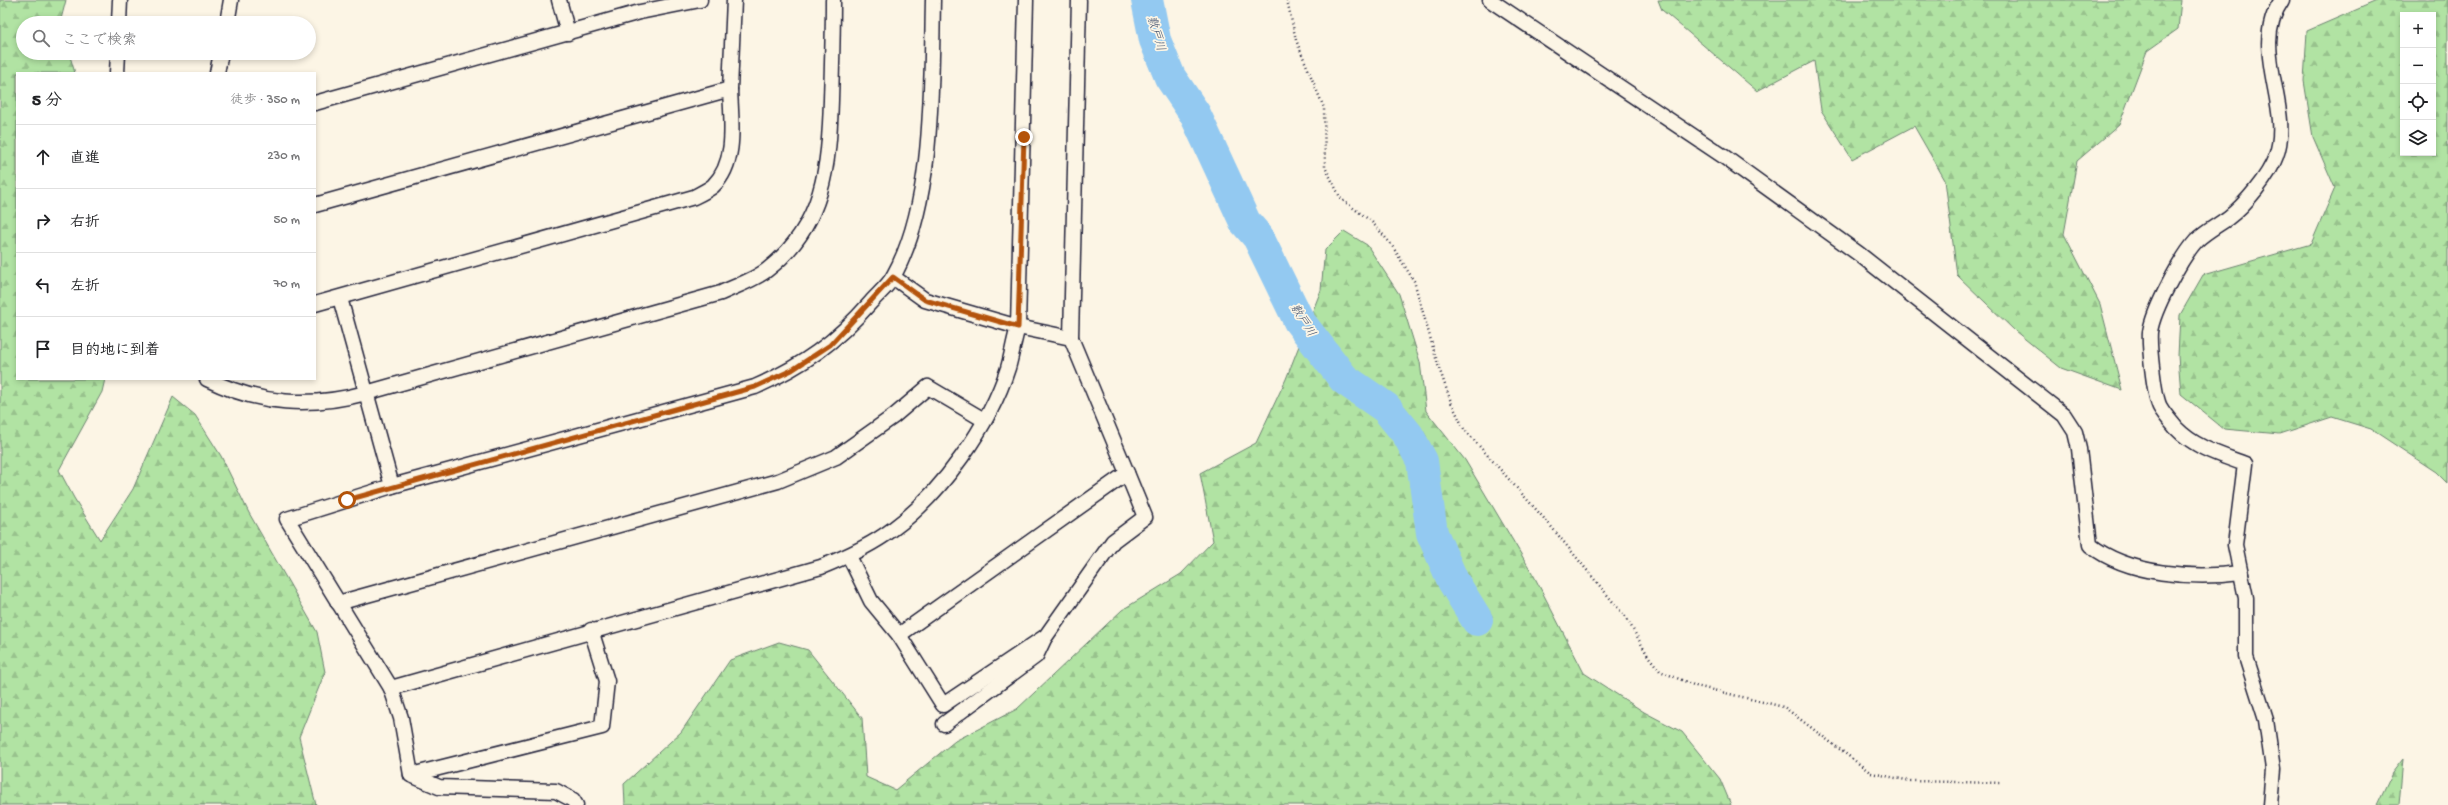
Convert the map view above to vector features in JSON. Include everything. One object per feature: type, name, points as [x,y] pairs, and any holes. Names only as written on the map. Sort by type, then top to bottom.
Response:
[{"type":"street","points":[[119,16],[120,0]]},
{"type":"street","points":[[228,16],[231,0]]},
{"type":"street","points":[[559,0],[568,33]]},
{"type":"street","points":[[316,103],[568,33],[639,6],[700,0]]},
{"type":"street","points":[[316,304],[694,197],[713,186],[726,168],[731,147],[730,89],[734,0]]},
{"type":"street","points":[[209,380],[226,388],[271,401],[326,402],[366,393],[721,293],[767,270],[793,244],[806,225],[819,196],[827,169],[833,0]]},
{"type":"street","points":[[411,775],[401,718],[391,688],[287,519],[392,486],[755,387],[792,370],[830,345],[893,277],[921,202],[931,97],[933,0]]},
{"type":"street","points":[[391,688],[591,630],[821,566],[849,556],[893,529],[930,495],[952,468],[984,420],[1008,368],[1018,327],[1026,0],[1023,0]]},
{"type":"street","points":[[944,724],[1036,656],[1046,636],[1113,541],[1145,517],[1071,338],[1079,0]]},
{"type":"street","points":[[1490,0],[1723,156],[1853,250],[2064,415],[2075,432],[2079,450],[2090,545],[2106,557],[2184,576],[2241,573]]},
{"type":"street","points":[[2270,805],[2273,769],[2266,720],[2246,657],[2246,598],[2235,545],[2245,464],[2205,450],[2177,429],[2159,406],[2152,373],[2150,332],[2161,302],[2177,269],[2197,240],[2230,216],[2260,184],[2276,156],[2281,126],[2272,77],[2269,42],[2275,10],[2282,0]]},
{"type":"street","points":[[117,72],[118,60]]},
{"type":"street","points":[[217,72],[220,60]]},
{"type":"street","points":[[316,205],[730,89]]},
{"type":"street","points":[[893,277],[925,300],[1018,327],[1071,338]]},
{"type":"street","points":[[340,298],[392,486]]},
{"type":"street","points":[[338,603],[778,481],[836,457],[894,416],[928,387],[984,420]]},
{"type":"street","points":[[899,635],[1127,473]]},
{"type":"street","points":[[849,556],[871,601],[899,635],[943,705],[1046,636]]},
{"type":"street","points":[[411,775],[602,727],[608,681],[591,630]]},
{"type":"street","points":[[411,775],[439,787],[556,791],[573,800],[576,805]]},
{"type":"path","points":[[1287,0],[1296,40],[1324,108],[1326,168],[1341,198],[1371,221],[1391,244],[1414,281],[1438,365],[1451,402],[1464,429],[1549,524],[1627,619],[1648,656],[1660,671],[1696,686],[1784,707],[1871,773],[1911,782],[2001,783]]},
{"type":"green space","points":[[0,0],[66,0],[62,16],[16,16],[16,60],[71,60],[75,72],[16,72],[16,380],[105,380],[102,392],[59,470],[74,498],[100,540],[133,489],[173,397],[195,415],[221,456],[249,513],[317,632],[325,672],[299,737],[316,805],[0,805]]},
{"type":"green space","points":[[1658,0],[2181,0],[2178,29],[2147,51],[2119,125],[2077,161],[2064,234],[2100,304],[2122,390],[2061,368],[2015,331],[1957,275],[1945,180],[1914,126],[1852,159],[1821,110],[1814,61],[1757,91],[1662,10]]},
{"type":"green space","points":[[2379,0],[2448,0],[2448,484],[2436,472],[2371,429],[2332,417],[2280,434],[2224,429],[2181,394],[2178,356],[2180,315],[2203,275],[2311,244],[2335,188],[2313,137],[2304,81],[2307,31]]},
{"type":"green space","points":[[1344,231],[1367,245],[1399,294],[1420,362],[1426,411],[1465,460],[1534,576],[1584,673],[1644,712],[1682,732],[1720,779],[1731,805],[625,805],[624,784],[681,732],[730,660],[779,642],[808,650],[862,718],[866,777],[895,790],[955,741],[1017,709],[1122,610],[1181,574],[1213,541],[1200,473],[1256,443],[1286,379],[1321,290],[1325,250]]},
{"type":"green space","points":[[2403,759],[2399,805],[2377,805],[2392,773]]},
{"type":"waterway","name":"敷戸川","points":[[1147,0],[1155,40],[1170,77],[1195,114],[1245,222],[1258,237],[1299,321],[1344,379],[1386,408],[1408,435],[1422,461],[1432,533],[1453,581],[1477,620]]},
{"type":"route","points":[[347,500],[392,486],[755,387],[792,370],[830,345],[864,311],[893,277],[925,300],[1018,327],[1024,137]]}]
